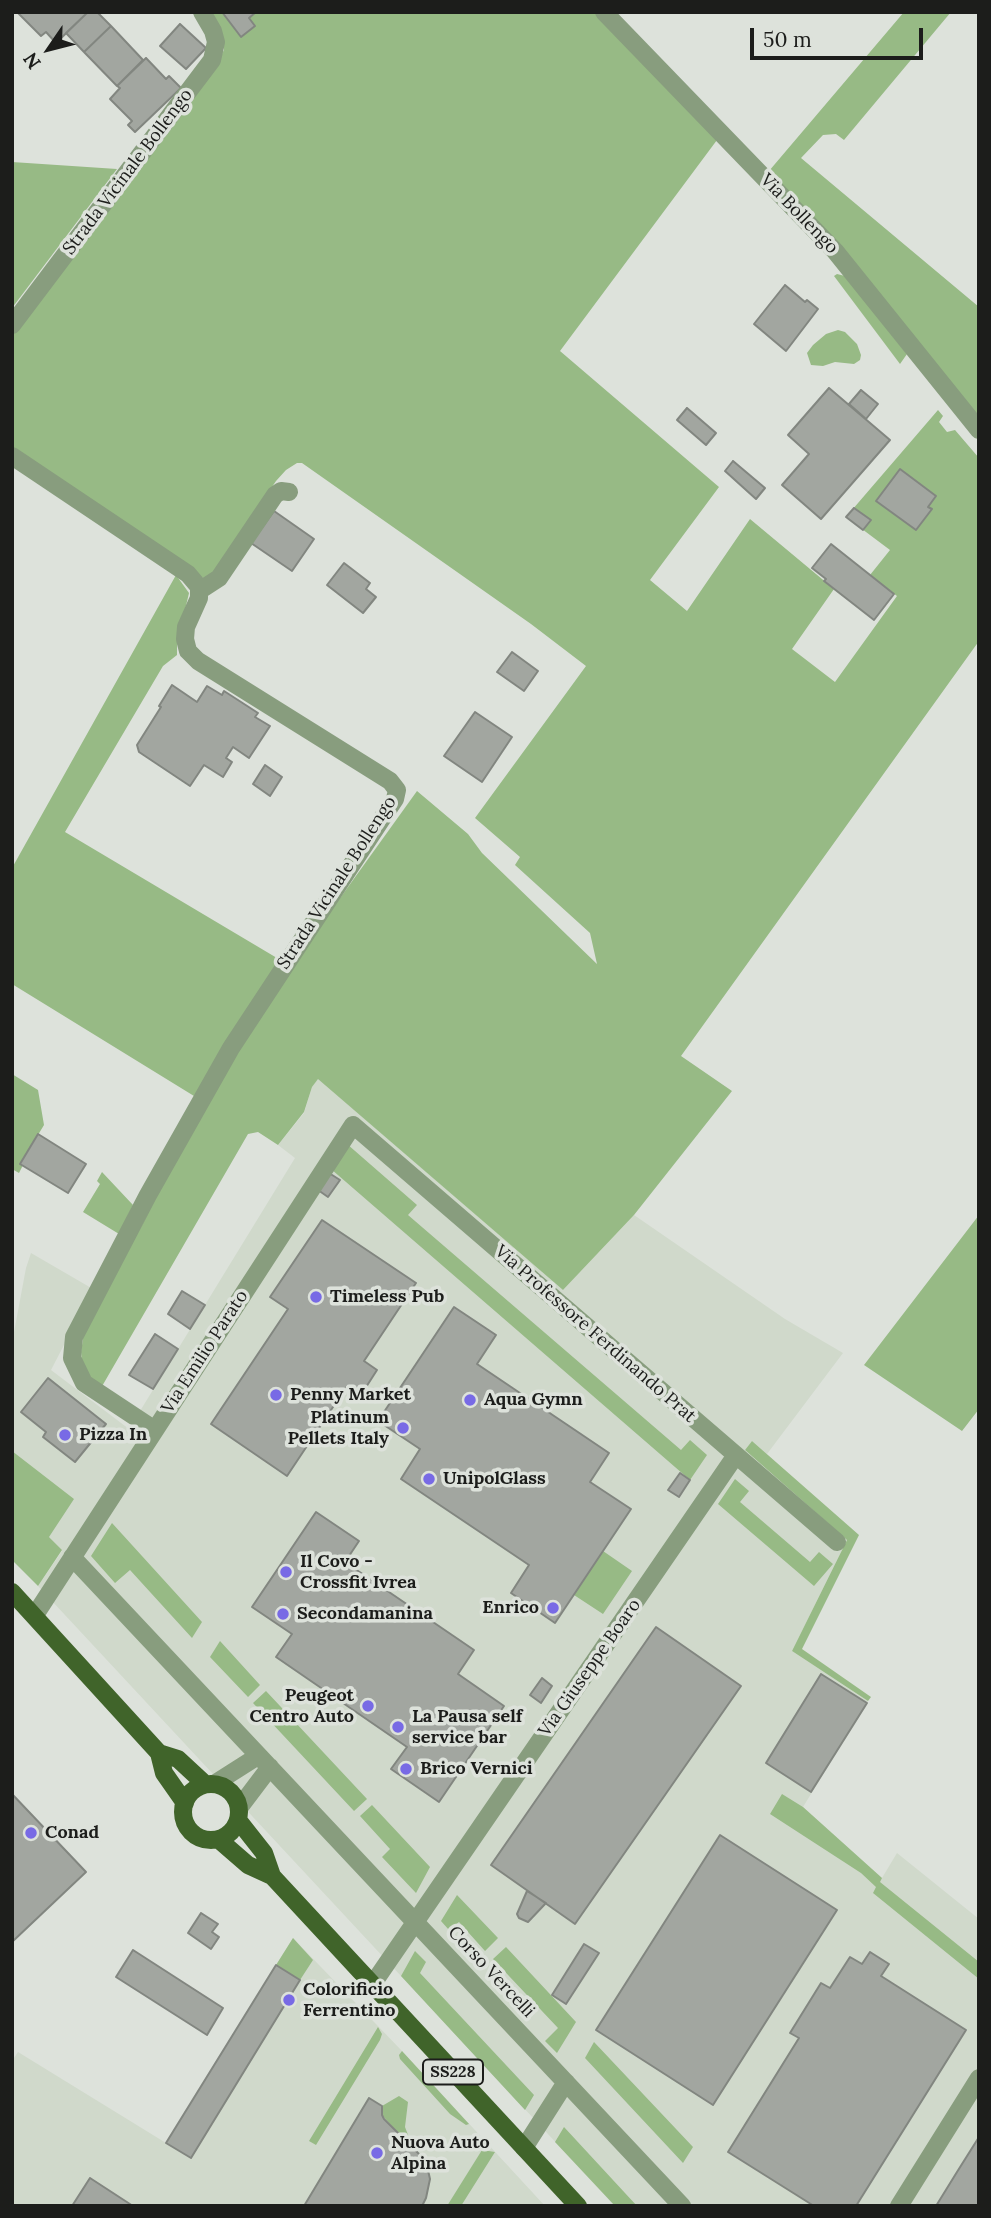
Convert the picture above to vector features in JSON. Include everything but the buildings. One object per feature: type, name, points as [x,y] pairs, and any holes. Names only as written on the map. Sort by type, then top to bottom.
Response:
[{"type":"main road","points":[[12,1591],[159,1753],[164,1773],[185,1803]]},
{"type":"main road","points":[[159,1753],[178,1759],[209,1784],[230,1791],[238,1814],[229,1834],[218,1839],[206,1839],[193,1833],[184,1818],[185,1803],[190,1793],[209,1784]]},
{"type":"main road","name":"SS228","points":[[238,1814],[264,1853],[272,1877]]},
{"type":"main road","name":"SS228","points":[[218,1839],[248,1865],[272,1877],[578,2206]]},
{"type":"street","name":"Strada Vicinale Bollengo","points":[[12,325],[212,60],[216,42],[202,12]]},
{"type":"street","name":"Via Bollengo","points":[[604,12],[835,251],[979,430]]},
{"type":"street","points":[[12,456],[188,574],[199,587],[199,591],[219,578],[275,495],[281,491],[289,492]]},
{"type":"street","name":"Strada Vicinale Bollengo","points":[[155,1430],[84,1383],[72,1358],[74,1337],[148,1195],[231,1048],[395,799],[397,790],[390,781],[198,661],[188,651],[186,627],[199,598],[199,591]]},
{"type":"street","name":"Via Emilio Parato","points":[[35,1615],[353,1125]]},
{"type":"street","name":"Via Professore Ferdinando Prat","points":[[353,1125],[837,1542]]},
{"type":"street","name":"Via Giuseppe Boaro","points":[[372,1984],[736,1455]]},
{"type":"street","name":"Corso Vercelli","points":[[72,1557],[682,2206]]},
{"type":"street","points":[[209,1784],[264,1762]]},
{"type":"street","points":[[238,1814],[264,1762]]},
{"type":"street","points":[[899,2206],[979,2078]]},
{"type":"street","points":[[524,2148],[566,2082]]},
{"type":"shaded area","points":[[318,1078],[563,1290],[634,1215],[785,1319],[843,1353],[767,1454],[752,1441],[745,1450],[847,1540],[792,1651],[868,1701],[803,1807],[882,1878],[897,1853],[979,1919],[979,2206],[615,2206],[38,1586],[62,1551],[49,1537],[12,1451],[12,1343],[31,1253],[93,1289],[51,1370],[129,1429],[295,1158],[278,1145],[304,1113],[312,1087]]},
{"type":"shaded area","points":[[293,1938],[545,2206],[12,2206],[12,2061],[18,2052],[166,2143]]},
{"type":"green space","points":[[208,12],[222,12],[241,37],[249,18],[256,12],[594,12],[717,140],[560,351],[719,487],[650,580],[687,611],[750,519],[834,589],[792,649],[835,682],[897,596],[870,575],[890,550],[846,517],[938,410],[943,416],[939,422],[947,432],[955,430],[979,458],[979,641],[681,1056],[732,1091],[634,1215],[563,1290],[318,1079],[312,1087],[304,1112],[278,1145],[258,1132],[248,1134],[101,1388],[91,1379],[82,1363],[84,1332],[202,1107],[302,951],[417,791],[468,834],[482,853],[597,964],[590,933],[515,865],[520,857],[475,818],[586,666],[531,624],[302,463],[286,470],[276,481],[213,575],[207,579],[200,577],[12,449],[12,334],[217,63],[224,50],[222,37]]},
{"type":"green space","points":[[904,12],[951,12],[844,140],[836,134],[823,135],[801,158],[979,307],[979,423],[769,171]]},
{"type":"green space","points":[[12,162],[117,169],[12,308]]},
{"type":"green space","points":[[834,276],[845,276],[907,354],[900,364]]},
{"type":"green space","points":[[838,330],[845,332],[857,344],[860,360],[854,364],[835,362],[823,366],[811,365],[807,353],[813,345],[826,334]]},
{"type":"green space","points":[[176,575],[189,593],[177,628],[177,655],[163,666],[65,832],[282,961],[194,1096],[12,984],[12,868]]},
{"type":"green space","points":[[12,1074],[38,1090],[44,1125],[21,1163],[23,1165],[19,1173],[12,1169]]},
{"type":"green space","points":[[347,1144],[417,1205],[408,1215],[681,1450],[690,1440],[707,1455],[690,1480],[331,1169]]},
{"type":"green space","points":[[102,1172],[133,1205],[119,1234],[83,1212],[100,1184],[97,1181]]},
{"type":"green space","points":[[979,1215],[979,1409],[962,1431],[864,1365]]},
{"type":"green space","points":[[752,1441],[859,1535],[802,1649],[871,1697],[868,1701],[792,1651],[847,1540],[745,1450]]},
{"type":"green space","points":[[12,1451],[74,1499],[49,1537],[62,1550],[38,1586],[12,1560]]},
{"type":"green space","points":[[735,1479],[749,1491],[740,1502],[810,1562],[819,1552],[833,1564],[814,1586],[718,1504]]},
{"type":"green space","points":[[112,1523],[202,1622],[192,1638],[130,1570],[115,1583],[91,1556]]},
{"type":"green space","points":[[603,1551],[632,1571],[603,1614],[574,1595]]},
{"type":"green space","points":[[220,1641],[260,1685],[248,1697],[210,1657]]},
{"type":"green space","points":[[266,1691],[367,1799],[354,1811],[253,1703]]},
{"type":"green space","points":[[782,1794],[803,1807],[882,1878],[880,1882],[979,1962],[979,1979],[873,1893],[876,1887],[861,1873],[770,1814]]},
{"type":"green space","points":[[372,1805],[430,1867],[416,1893],[382,1857],[390,1849],[360,1816]]},
{"type":"green space","points":[[457,1895],[498,1938],[485,1951],[459,1922],[449,1930],[441,1921]]},
{"type":"green space","points":[[293,1938],[313,1960],[300,1980],[276,1965]]},
{"type":"green space","points":[[506,1947],[576,2022],[557,2053],[545,2041],[558,2028],[493,1959]]},
{"type":"green space","points":[[415,1951],[426,1962],[420,1973],[534,2095],[525,2110],[401,1976]]},
{"type":"green space","points":[[378,2027],[382,2034],[380,2040],[316,2145],[309,2141]]},
{"type":"green space","points":[[594,2042],[693,2147],[683,2163],[585,2058]]},
{"type":"green space","points":[[402,2051],[469,2124],[466,2125],[450,2114],[400,2059]]},
{"type":"green space","points":[[399,2096],[408,2102],[405,2127],[414,2151],[382,2115],[382,2106]]},
{"type":"green space","points":[[564,2127],[637,2206],[615,2206],[555,2142]]},
{"type":"green space","points":[[482,2150],[495,2152],[461,2206],[447,2206]]},
{"type":"place","name":"Timeless Pub","points":[[316,1297]]},
{"type":"place","name":"Penny Market","points":[[276,1395]]},
{"type":"place","name":"Aqua Gymn","points":[[470,1400]]},
{"type":"place","name":"Platinum Pellets Italy","points":[[403,1428]]},
{"type":"place","name":"Pizza In","points":[[65,1435]]},
{"type":"place","name":"UnipolGlass","points":[[429,1479]]},
{"type":"place","name":"Il Covo - Crossfit Ivrea","points":[[286,1572]]},
{"type":"place","name":"Enrico","points":[[553,1608]]},
{"type":"place","name":"Secondamanina","points":[[283,1614]]},
{"type":"place","name":"Peugeot Centro Auto","points":[[368,1706]]},
{"type":"place","name":"La Pausa self service bar","points":[[398,1727]]},
{"type":"place","name":"Brico Vernici","points":[[406,1769]]},
{"type":"place","name":"Conad","points":[[31,1833]]},
{"type":"place","name":"Colorificio Ferrentino","points":[[289,2000]]},
{"type":"place","name":"Nuova Auto Alpina","points":[[377,2153]]}]
